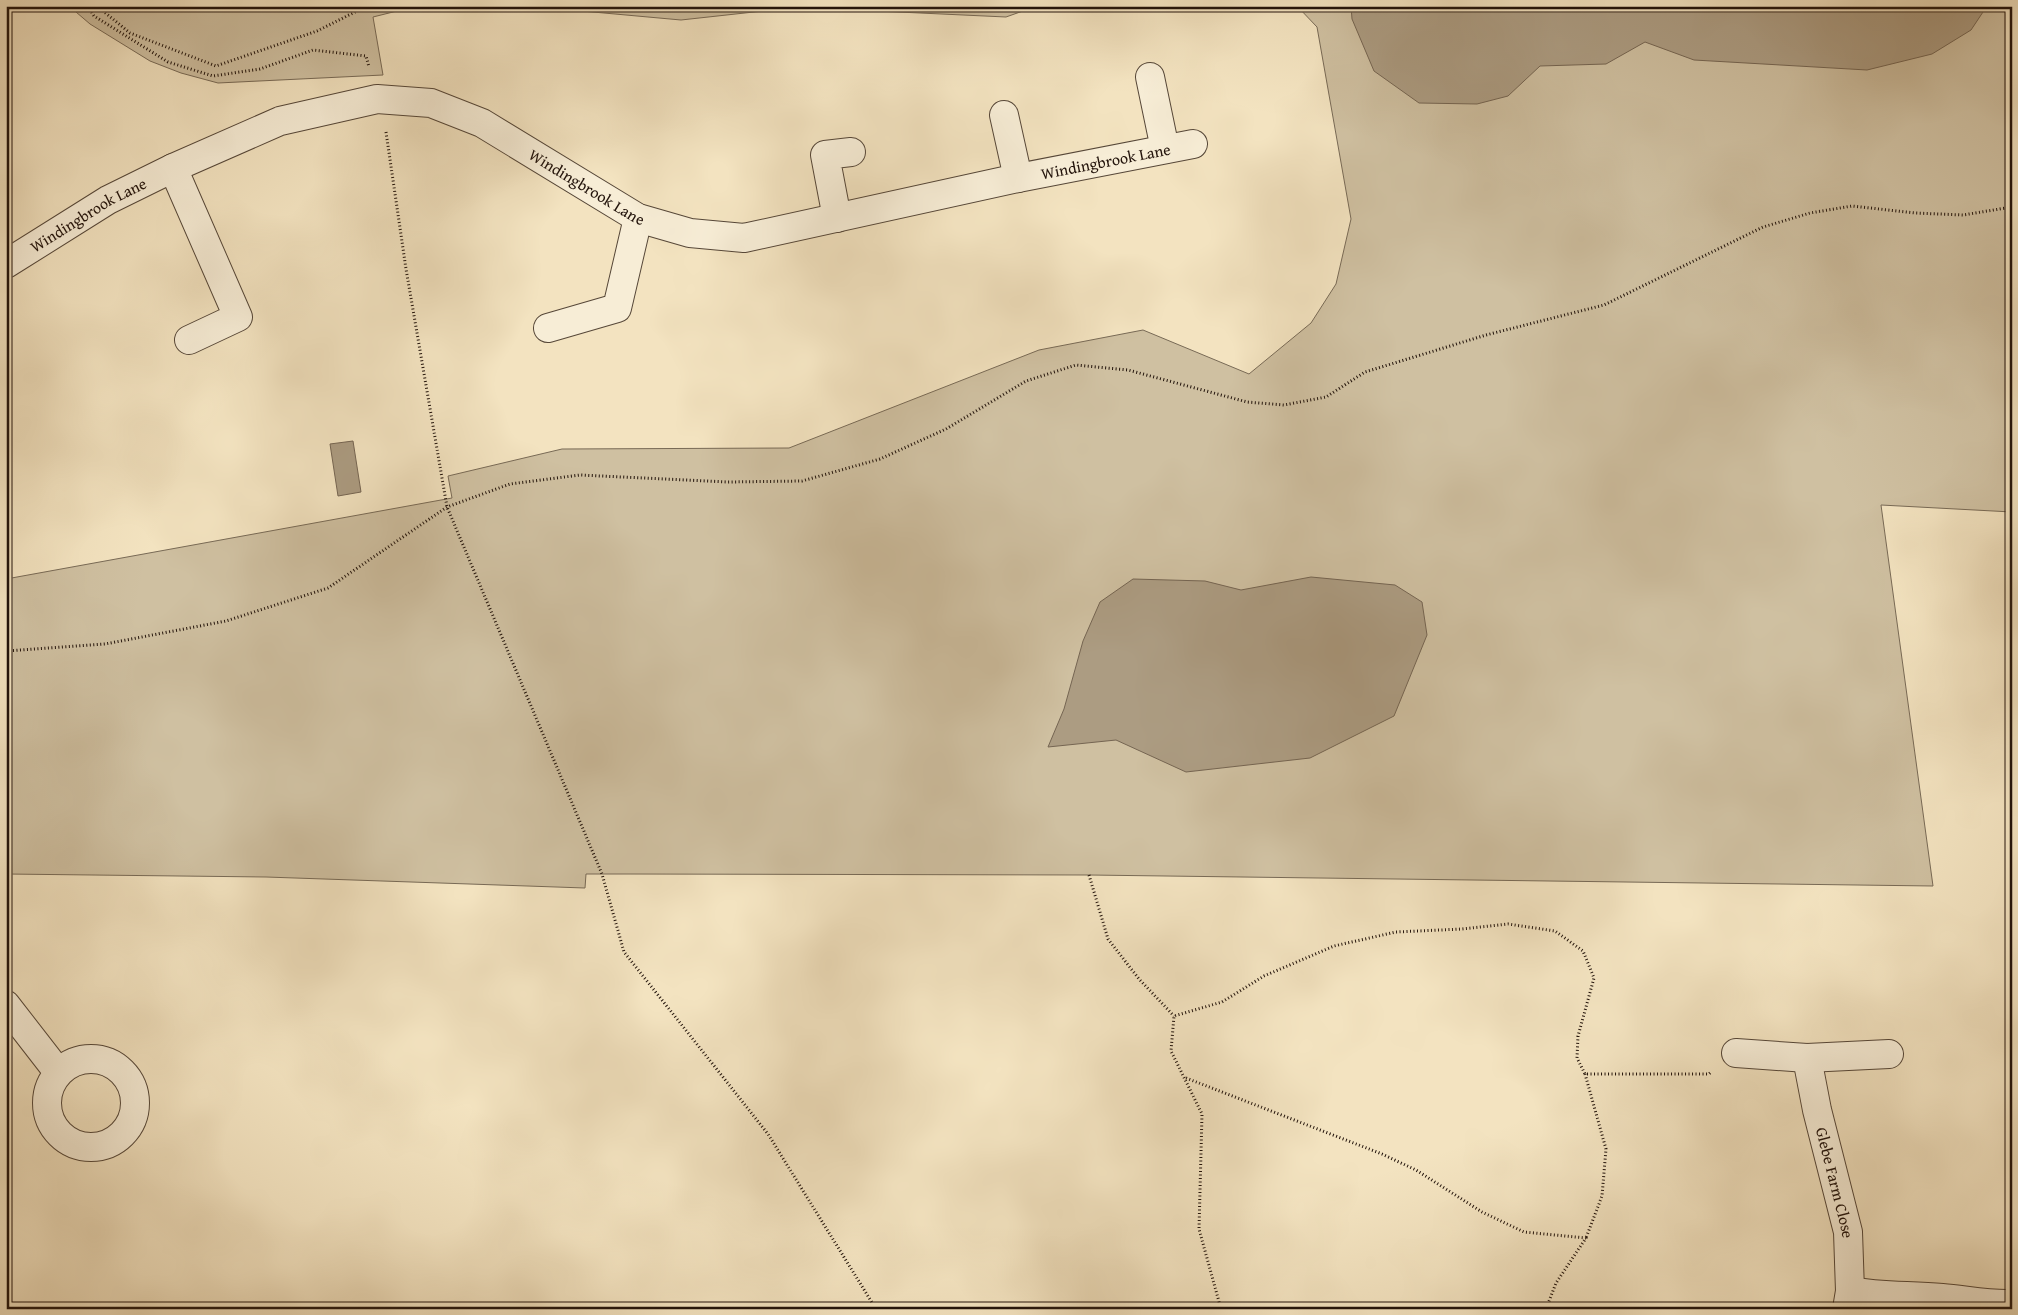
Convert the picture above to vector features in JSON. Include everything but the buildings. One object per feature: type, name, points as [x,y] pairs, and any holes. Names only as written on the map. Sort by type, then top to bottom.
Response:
[{"type":"street","points":[[1150,77],[1165,149]]},
{"type":"street","name":"Windingbrook Lane","points":[[6,264],[108,200],[173,168],[280,121],[377,99],[431,103],[482,123],[638,218],[690,234],[744,238],[1018,178],[1193,144]]},
{"type":"street","name":"Windingbrook Lane","points":[[1004,115],[1018,178]]},
{"type":"street","points":[[837,218],[825,155],[851,152]]},
{"type":"street","points":[[173,168],[238,317],[189,340]]},
{"type":"street","points":[[548,328],[616,308],[638,218]]},
{"type":"street","points":[[6,1005],[58,1072]]},
{"type":"street","points":[[1736,1053],[1807,1058],[1889,1054]]},
{"type":"street","name":"Glebe Farm Close","points":[[1807,1058],[1817,1110],[1848,1232],[1848,1300]]},
{"type":"street","points":[[1848,1300],[1876,1296],[1942,1298],[1987,1305],[2012,1304]]},
{"type":"path","points":[[88,6],[94,16],[168,62],[213,76],[260,69],[313,50],[366,56],[377,99],[378,120],[387,134],[406,269],[447,507],[602,874],[624,952],[768,1134],[876,1309]]},
{"type":"path","points":[[98,6],[130,33],[216,66],[317,31],[367,6]]},
{"type":"path","points":[[6,651],[105,644],[226,621],[310,594],[328,588],[447,507],[510,484],[580,475],[728,482],[802,481],[880,459],[946,429],[1026,381],[1076,365],[1128,370],[1246,402],[1284,405],[1326,397],[1365,372],[1486,335],[1604,304],[1763,227],[1810,213],[1852,206],[1915,213],[1964,215],[2012,208]]},
{"type":"path","points":[[1089,875],[1108,939],[1139,979],[1174,1016],[1171,1051],[1202,1114],[1199,1229],[1221,1309]]},
{"type":"path","points":[[1174,1016],[1222,1002],[1264,976],[1334,946],[1396,932],[1462,929],[1508,924],[1555,931],[1583,951],[1594,978],[1578,1036],[1577,1058],[1585,1074],[1606,1149],[1602,1196],[1586,1238],[1556,1283],[1546,1309]]},
{"type":"path","points":[[1585,1074],[1709,1074],[1736,1053]]},
{"type":"path","points":[[1185,1078],[1390,1158],[1416,1170],[1482,1212],[1524,1232],[1586,1238]]},
{"type":"shaded area","points":[[69,6],[417,6],[373,17],[383,75],[218,83],[181,73],[150,61],[90,24]]},
{"type":"shaded area","points":[[527,6],[1037,6],[1006,17],[834,9],[772,10],[681,20]]},
{"type":"shaded area","points":[[1297,6],[2012,6],[2012,512],[1881,505],[1933,886],[1089,875],[586,874],[585,888],[266,877],[6,874],[6,579],[452,498],[448,476],[562,449],[789,448],[1039,350],[1143,330],[1249,374],[1311,323],[1336,284],[1351,219],[1317,27]]},
{"type":"shaded area","points":[[1351,6],[1987,6],[1971,30],[1932,54],[1867,70],[1694,60],[1645,42],[1606,64],[1540,66],[1508,96],[1477,104],[1419,103],[1374,71],[1352,19]]},
{"type":"shaded area","points":[[353,441],[361,492],[338,496],[330,444]]},
{"type":"shaded area","points":[[1311,577],[1395,585],[1422,602],[1427,635],[1394,716],[1310,758],[1186,772],[1116,740],[1048,747],[1064,709],[1083,641],[1100,602],[1133,579],[1205,581],[1241,590]]}]
